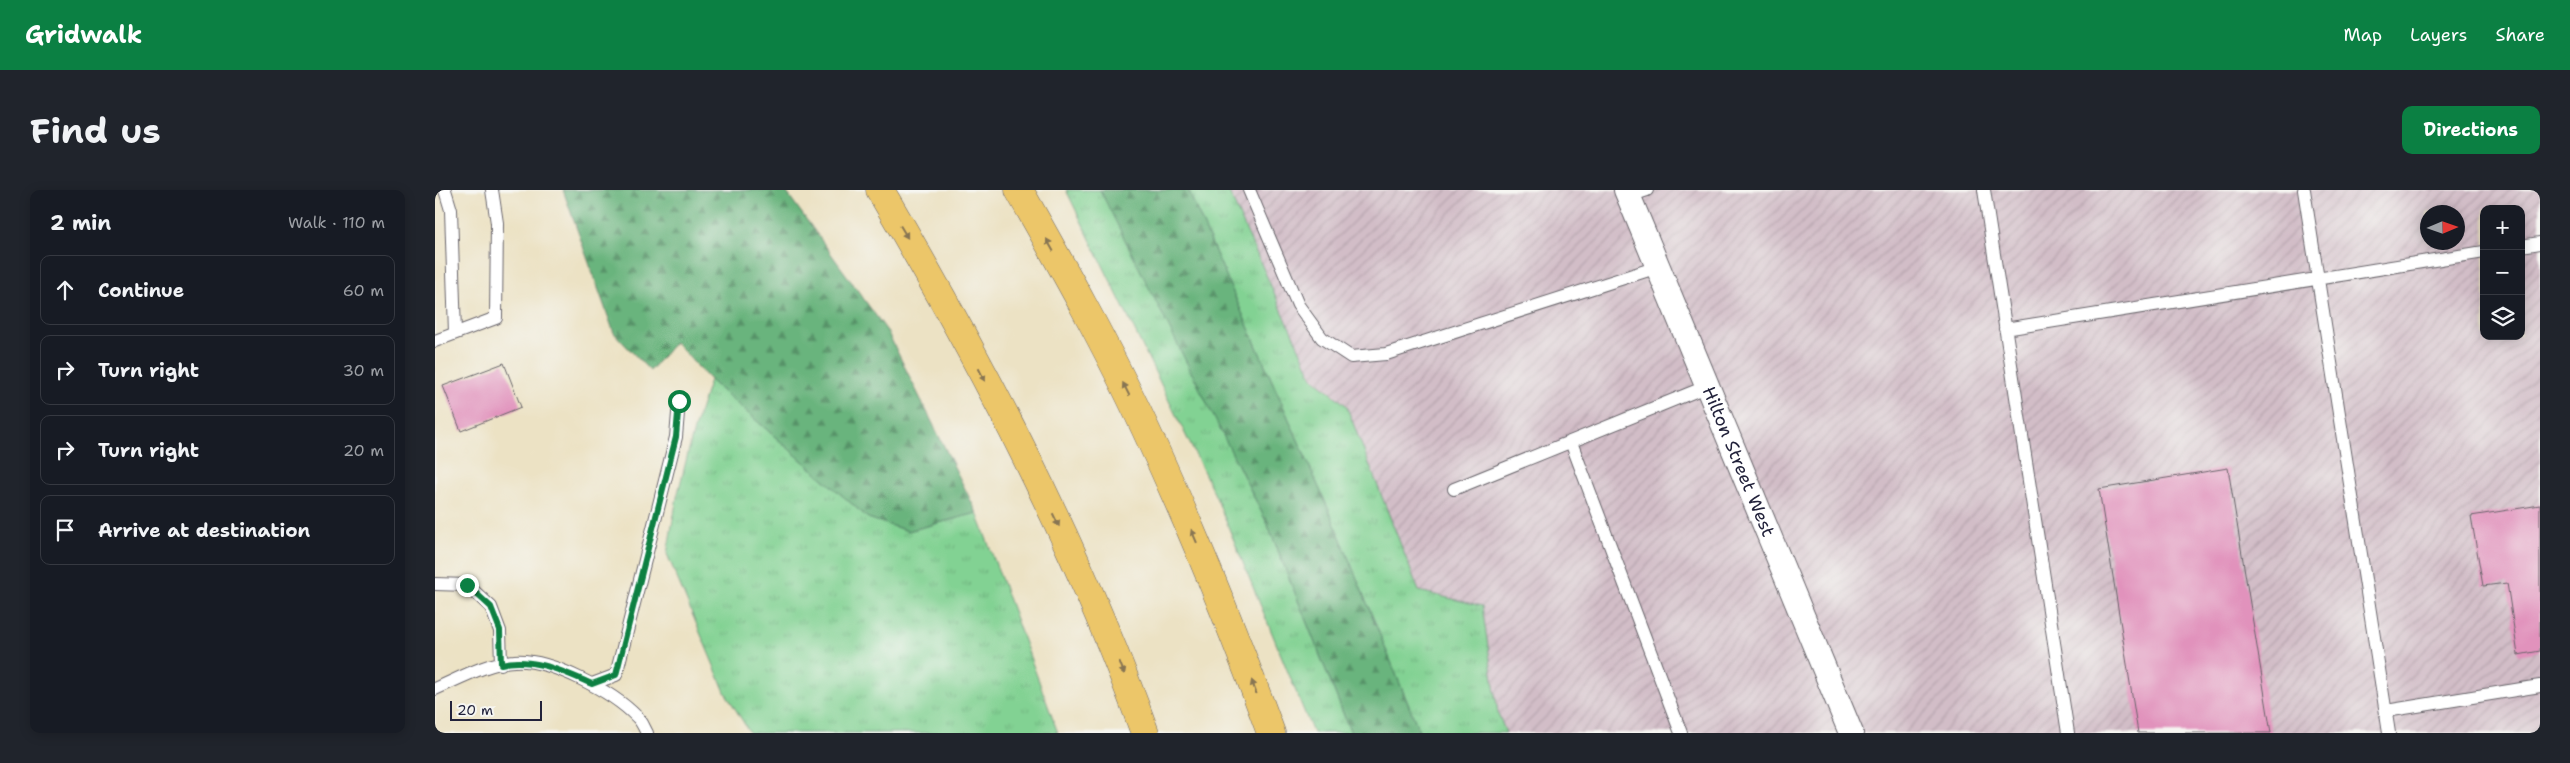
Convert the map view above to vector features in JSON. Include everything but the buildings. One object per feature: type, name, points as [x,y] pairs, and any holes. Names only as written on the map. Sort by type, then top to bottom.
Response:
[{"type":"highway","points":[[880,190],[942,299],[1060,528],[1120,664],[1145,733]]},
{"type":"highway","points":[[1019,190],[1091,320],[1145,426],[1193,533],[1271,733]]},
{"type":"street","name":"Hilton Street West","points":[[1634,192],[1658,267],[1851,733]]},
{"type":"lane","points":[[445,190],[451,210],[455,333]]},
{"type":"lane","points":[[435,341],[496,318],[497,223],[492,190]]},
{"type":"lane","points":[[1249,190],[1298,305],[1322,338],[1351,357],[1386,354],[1658,267]]},
{"type":"lane","points":[[1984,190],[2068,733]]},
{"type":"lane","points":[[2304,190],[2389,733]]},
{"type":"lane","points":[[2525,245],[2540,243]]},
{"type":"lane","points":[[2005,329],[2480,253]]},
{"type":"lane","points":[[1454,489],[1708,386]]},
{"type":"lane","points":[[592,684],[616,675],[676,437],[679,401]]},
{"type":"lane","points":[[1571,442],[1681,733]]},
{"type":"lane","points":[[435,584],[467,585],[491,607],[500,630],[501,664]]},
{"type":"lane","points":[[435,690],[478,670],[514,661],[552,667],[592,684],[638,717],[647,733]]},
{"type":"lane","points":[[2386,711],[2540,686]]},
{"type":"shaded area","points":[[1213,190],[2540,190],[2540,733],[1443,733]]},
{"type":"green space","points":[[563,190],[785,190],[887,331],[977,513],[908,531],[868,518],[710,380],[675,342],[650,371],[614,333]]},
{"type":"green space","points":[[1066,190],[1100,190],[1110,207],[1267,523],[1351,733],[1313,733],[1216,497]]},
{"type":"green space","points":[[1100,190],[1188,190],[1331,515],[1420,733],[1351,733],[1267,523]]},
{"type":"green space","points":[[1188,190],[1228,190],[1312,377],[1346,405],[1419,591],[1482,606],[1498,713],[1506,733],[1420,733],[1331,515]]},
{"type":"green space","points":[[710,380],[868,518],[908,531],[977,513],[1058,733],[750,733],[725,692],[667,554],[677,497],[694,429]]},
{"type":"route","points":[[467,585],[491,607],[500,630],[501,664],[514,661],[552,667],[592,684],[616,675],[676,437],[679,401]]}]
